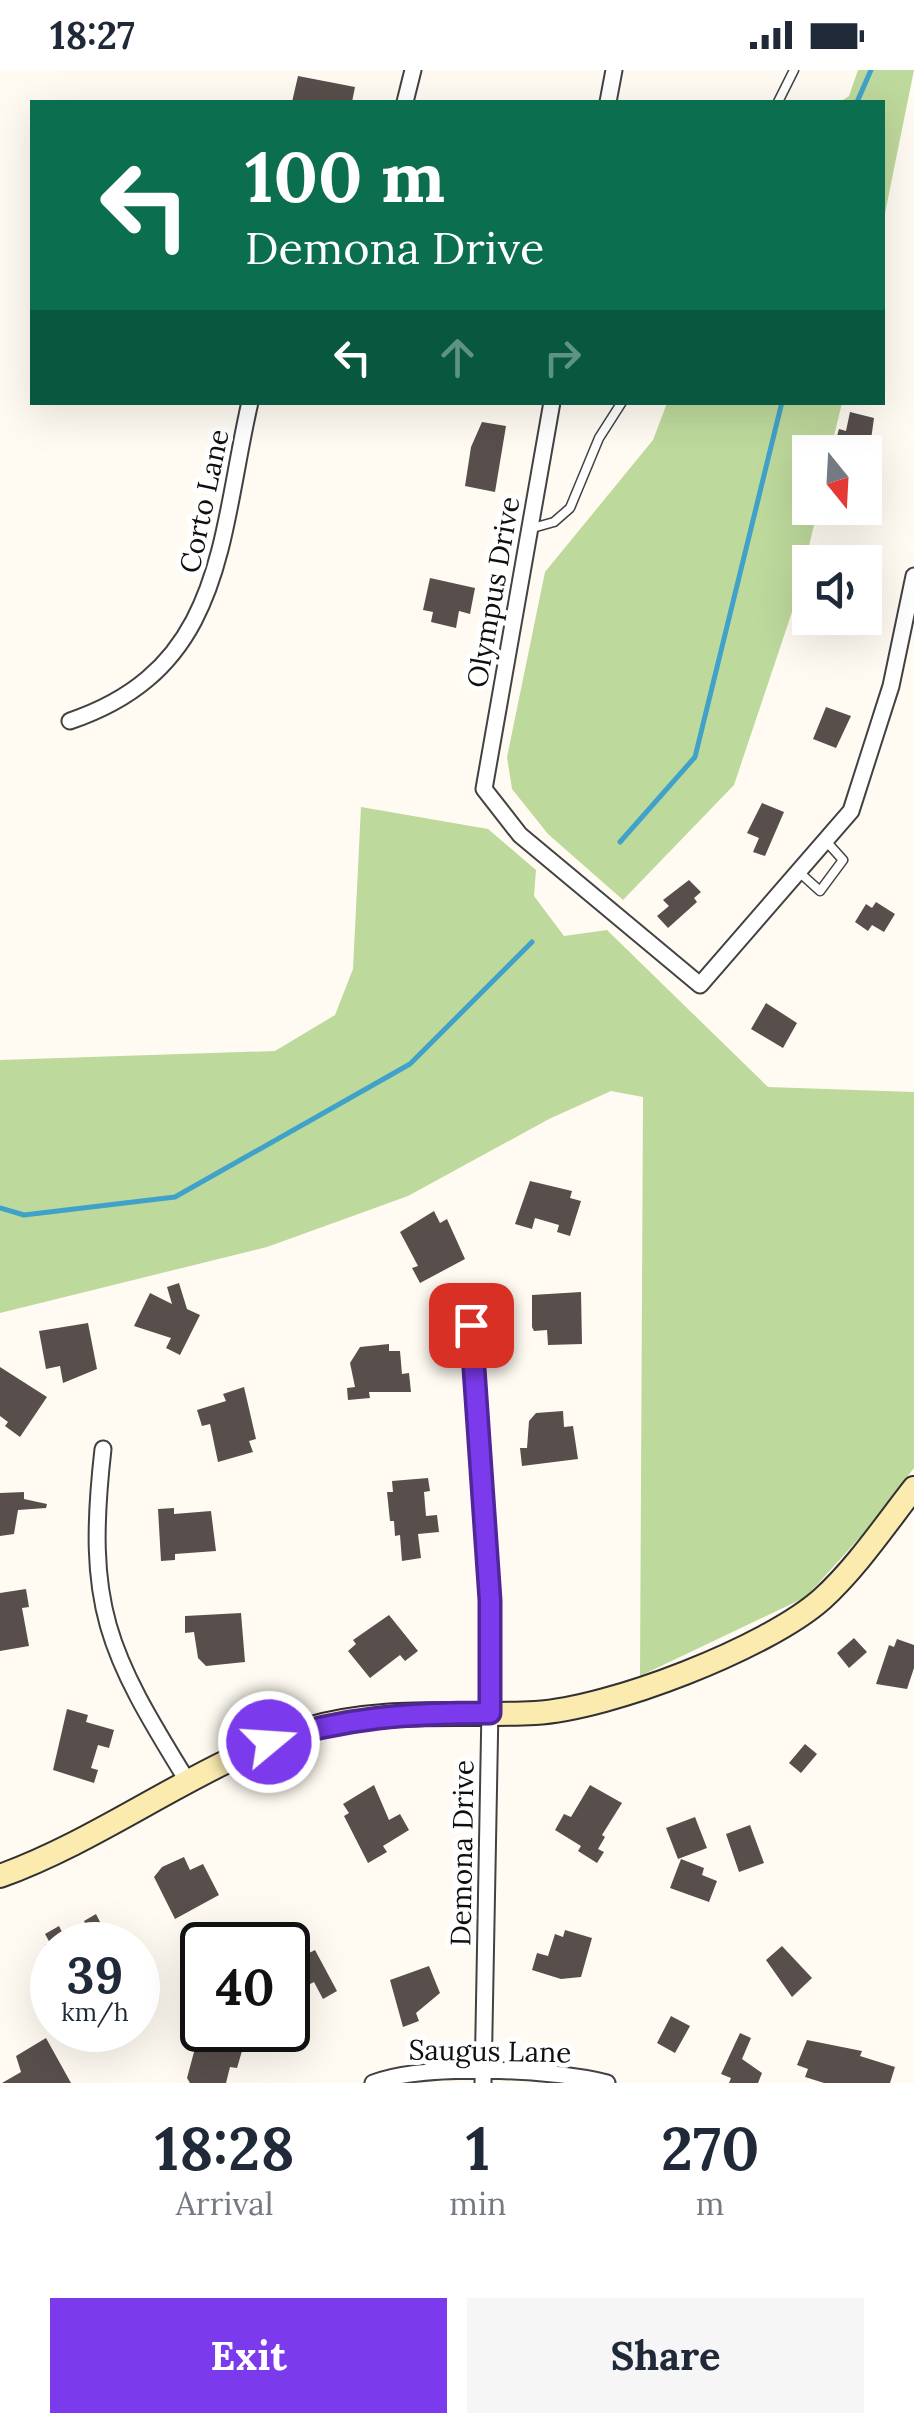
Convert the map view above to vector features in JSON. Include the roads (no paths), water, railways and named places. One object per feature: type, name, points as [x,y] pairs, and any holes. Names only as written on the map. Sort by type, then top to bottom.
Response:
[{"type":"street","points":[[406,100],[412,70]]},
{"type":"street","points":[[608,100],[614,70]]},
{"type":"street","name":"Corto Lane","points":[[70,721],[117,701],[150,677],[197,620],[219,564],[249,405]]},
{"type":"street","name":"Olympus Drive","points":[[551,405],[484,790],[520,835],[700,984],[798,871]]},
{"type":"street","points":[[798,871],[851,810],[891,686],[914,576]]},
{"type":"street","name":"Demona Drive","points":[[471,1325],[490,1600],[483,2078]]},
{"type":"street","points":[[103,1450],[96,1512],[101,1608],[121,1668],[188,1782]]},
{"type":"street","points":[[0,1876],[74,1846],[232,1758],[312,1728],[406,1712],[568,1709],[602,1700],[772,1633],[824,1597],[914,1488]]},
{"type":"street","name":"Saugus Lane","points":[[374,2083],[392,2076],[569,2075],[607,2083]]},
{"type":"lane","points":[[779,100],[794,70]]},
{"type":"lane","points":[[528,530],[554,522],[570,508],[598,438],[621,405]]},
{"type":"lane","points":[[798,871],[820,891],[843,860],[826,840]]},
{"type":"waterway","points":[[858,100],[871,70]]},
{"type":"waterway","points":[[620,842],[695,757],[781,405]]},
{"type":"waterway","points":[[0,1208],[24,1215],[175,1197],[410,1064],[532,942]]}]
